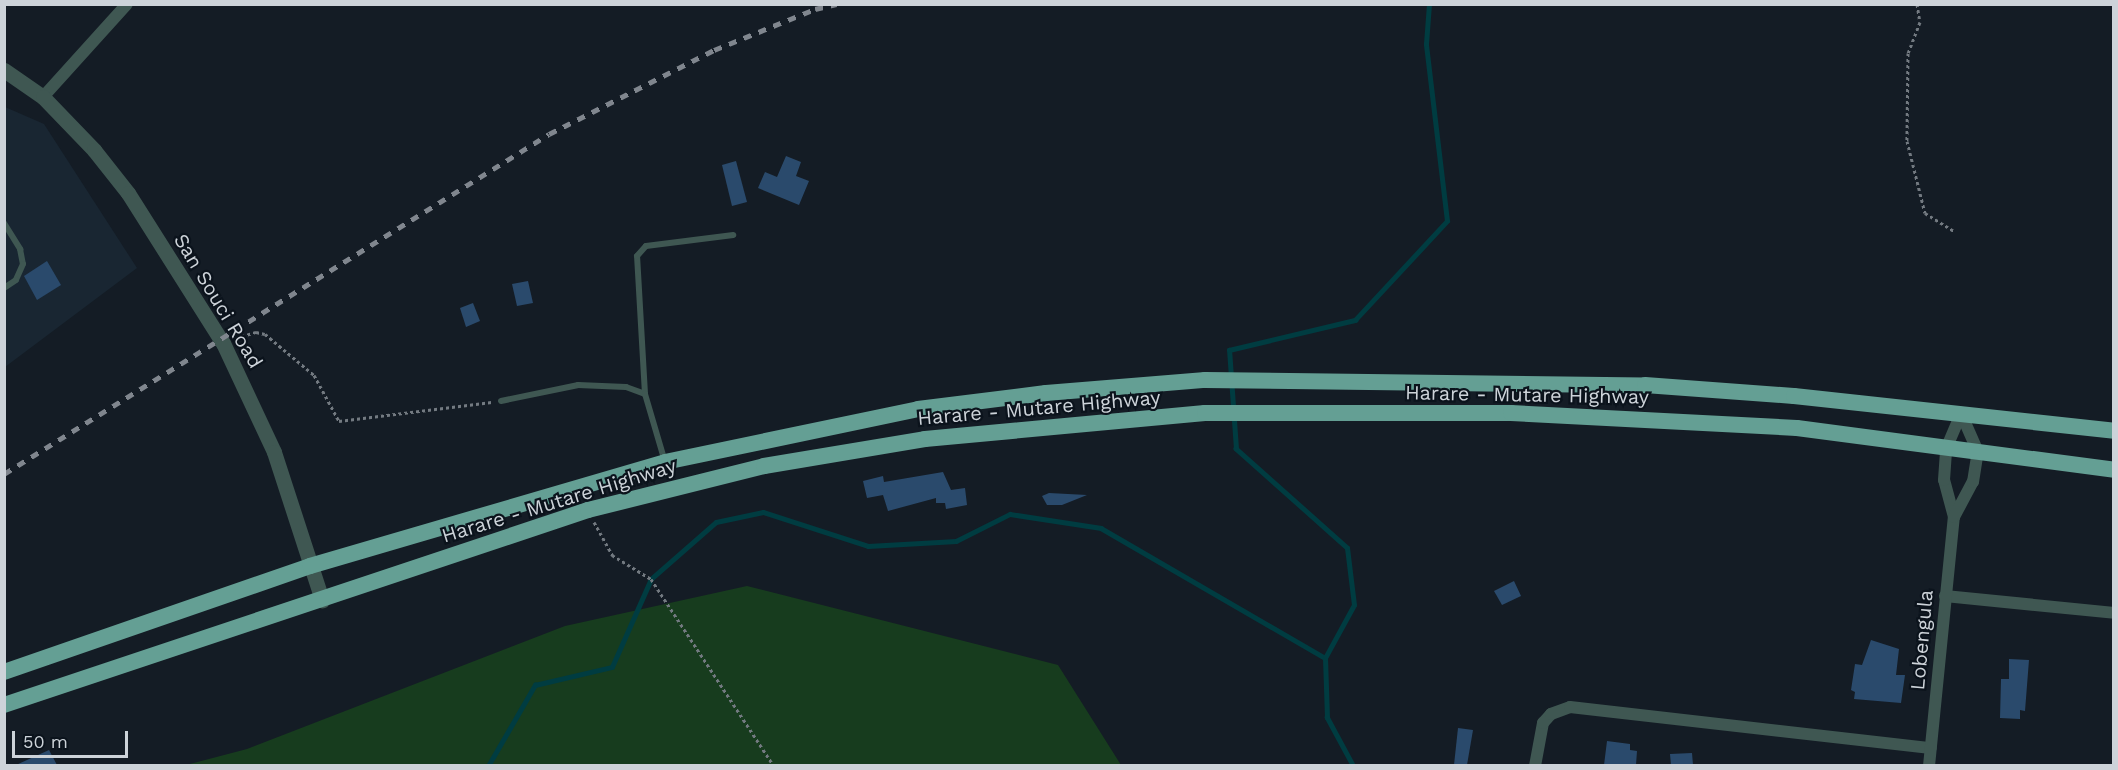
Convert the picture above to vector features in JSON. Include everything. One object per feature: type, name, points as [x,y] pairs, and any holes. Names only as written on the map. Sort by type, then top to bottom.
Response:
[{"type":"highway","name":"Harare - Mutare Highway","points":[[4,672],[310,566],[665,462],[918,410],[1205,380],[1645,386],[1961,413],[2114,431]]},
{"type":"highway","name":"Harare - Mutare Highway","points":[[4,705],[588,510],[754,468],[925,439],[1205,413],[1633,418],[1797,428],[2114,470]]},
{"type":"street","points":[[43,97],[127,4]]},
{"type":"street","name":"San Souci Road","points":[[4,70],[43,97],[72,124],[128,194],[223,343],[274,452],[322,600]]},
{"type":"street","points":[[1961,413],[1978,452]]},
{"type":"street","name":"Lobengula","points":[[1929,765],[1954,517],[1944,480],[1946,448],[1961,413]]},
{"type":"street","name":"Lobengula","points":[[1954,517],[1973,482],[1978,452]]},
{"type":"street","points":[[1945,596],[2114,612]]},
{"type":"street","points":[[1535,765],[1543,723],[1558,709],[1570,707],[1931,748]]},
{"type":"lane","points":[[4,223],[20,249],[23,264],[16,280],[4,288]]},
{"type":"lane","points":[[665,462],[645,394],[637,256],[646,246],[733,235]]},
{"type":"lane","points":[[501,401],[578,385],[617,384],[645,394]]},
{"type":"path","points":[[1917,4],[1920,22],[1908,53],[1907,141],[1925,213],[1954,231]]},
{"type":"path","points":[[223,343],[256,332],[265,334],[314,375],[339,421],[445,405],[501,401]]},
{"type":"path","points":[[588,510],[612,555],[651,579],[774,765]]},
{"type":"shaded area","points":[[5,107],[44,124],[137,268],[5,367]]},
{"type":"green space","points":[[747,586],[1058,665],[1121,765],[186,765],[247,749],[565,626]]},
{"type":"building","points":[[786,156],[801,162],[796,176],[809,181],[799,205],[758,188],[765,172],[777,177]]},
{"type":"building","points":[[736,161],[747,202],[732,206],[722,165]]},
{"type":"building","points":[[47,261],[61,285],[37,300],[24,276]]},
{"type":"building","points":[[528,281],[533,303],[517,306],[512,284]]},
{"type":"building","points":[[473,303],[480,321],[466,327],[460,308]]},
{"type":"building","points":[[943,472],[951,490],[965,488],[967,505],[946,509],[945,503],[936,503],[936,498],[888,511],[883,495],[867,498],[863,481],[883,476],[884,482]]},
{"type":"building","points":[[1049,493],[1087,495],[1062,505],[1047,505],[1042,496]]},
{"type":"building","points":[[1514,581],[1521,596],[1502,605],[1494,591]]},
{"type":"building","points":[[1871,640],[1899,649],[1896,675],[1905,675],[1901,703],[1854,699],[1855,692],[1851,690],[1855,664],[1862,665]]},
{"type":"building","points":[[2009,659],[2029,660],[2025,711],[2020,710],[2020,719],[2000,718],[2001,679],[2009,679]]},
{"type":"building","points":[[1458,728],[1473,730],[1467,765],[1454,765]]},
{"type":"building","points":[[1607,741],[1630,744],[1630,750],[1637,751],[1636,765],[1604,765]]},
{"type":"building","points":[[49,750],[57,765],[16,765]]},
{"type":"building","points":[[1692,753],[1693,765],[1671,765],[1670,754]]},
{"type":"waterway","points":[[1353,766],[1327,718],[1325,658],[1354,605],[1347,548],[1236,449],[1229,350],[1355,320],[1447,221],[1426,44],[1429,4]]},
{"type":"waterway","points":[[488,766],[535,685],[612,667],[651,579],[716,522],[763,512],[868,546],[956,541],[1010,514],[1101,528],[1325,658]]},
{"type":"railway","points":[[4,474],[549,134],[714,50],[815,9],[836,4]]}]
